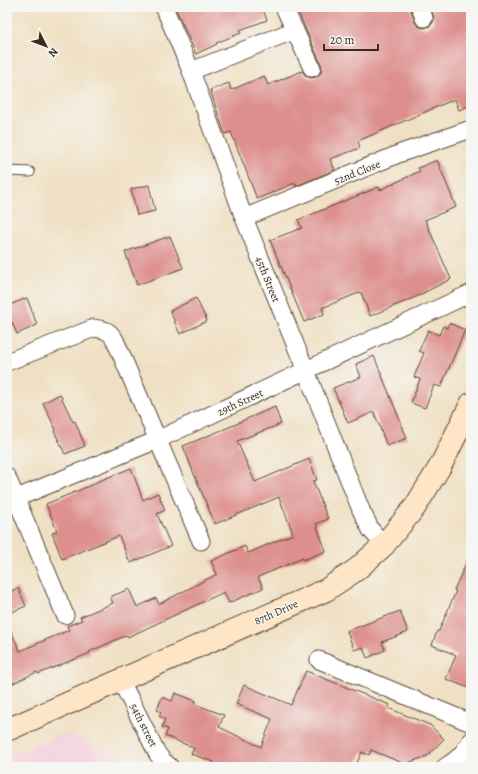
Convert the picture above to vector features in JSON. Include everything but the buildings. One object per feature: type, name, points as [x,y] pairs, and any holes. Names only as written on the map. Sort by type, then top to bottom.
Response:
[{"type":"street","name":"45th Street","points":[[164,7],[191,71],[244,218],[361,510],[372,530],[384,545]]},
{"type":"street","points":[[284,7],[312,68]]},
{"type":"street","points":[[191,71],[294,30]]},
{"type":"street","name":"52nd Close","points":[[244,218],[401,153],[471,129]]},
{"type":"street","name":"29th Street","points":[[12,500],[157,440],[469,294]]},
{"type":"street","points":[[7,362],[94,328],[110,333],[115,340],[201,541]]},
{"type":"street","name":"87th Drive","points":[[7,730],[326,590],[356,570],[384,545],[415,507],[441,465],[471,404]]},
{"type":"street","points":[[7,477],[12,500],[65,615]]},
{"type":"street","points":[[318,660],[471,723]]},
{"type":"street","name":"54th street","points":[[121,680],[157,753],[170,767]]},
{"type":"street","points":[[445,767],[453,763],[464,753],[471,741]]},
{"type":"lane","points":[[7,171],[30,172]]},
{"type":"shaded area","points":[[66,733],[145,767],[7,767],[7,757]]}]
